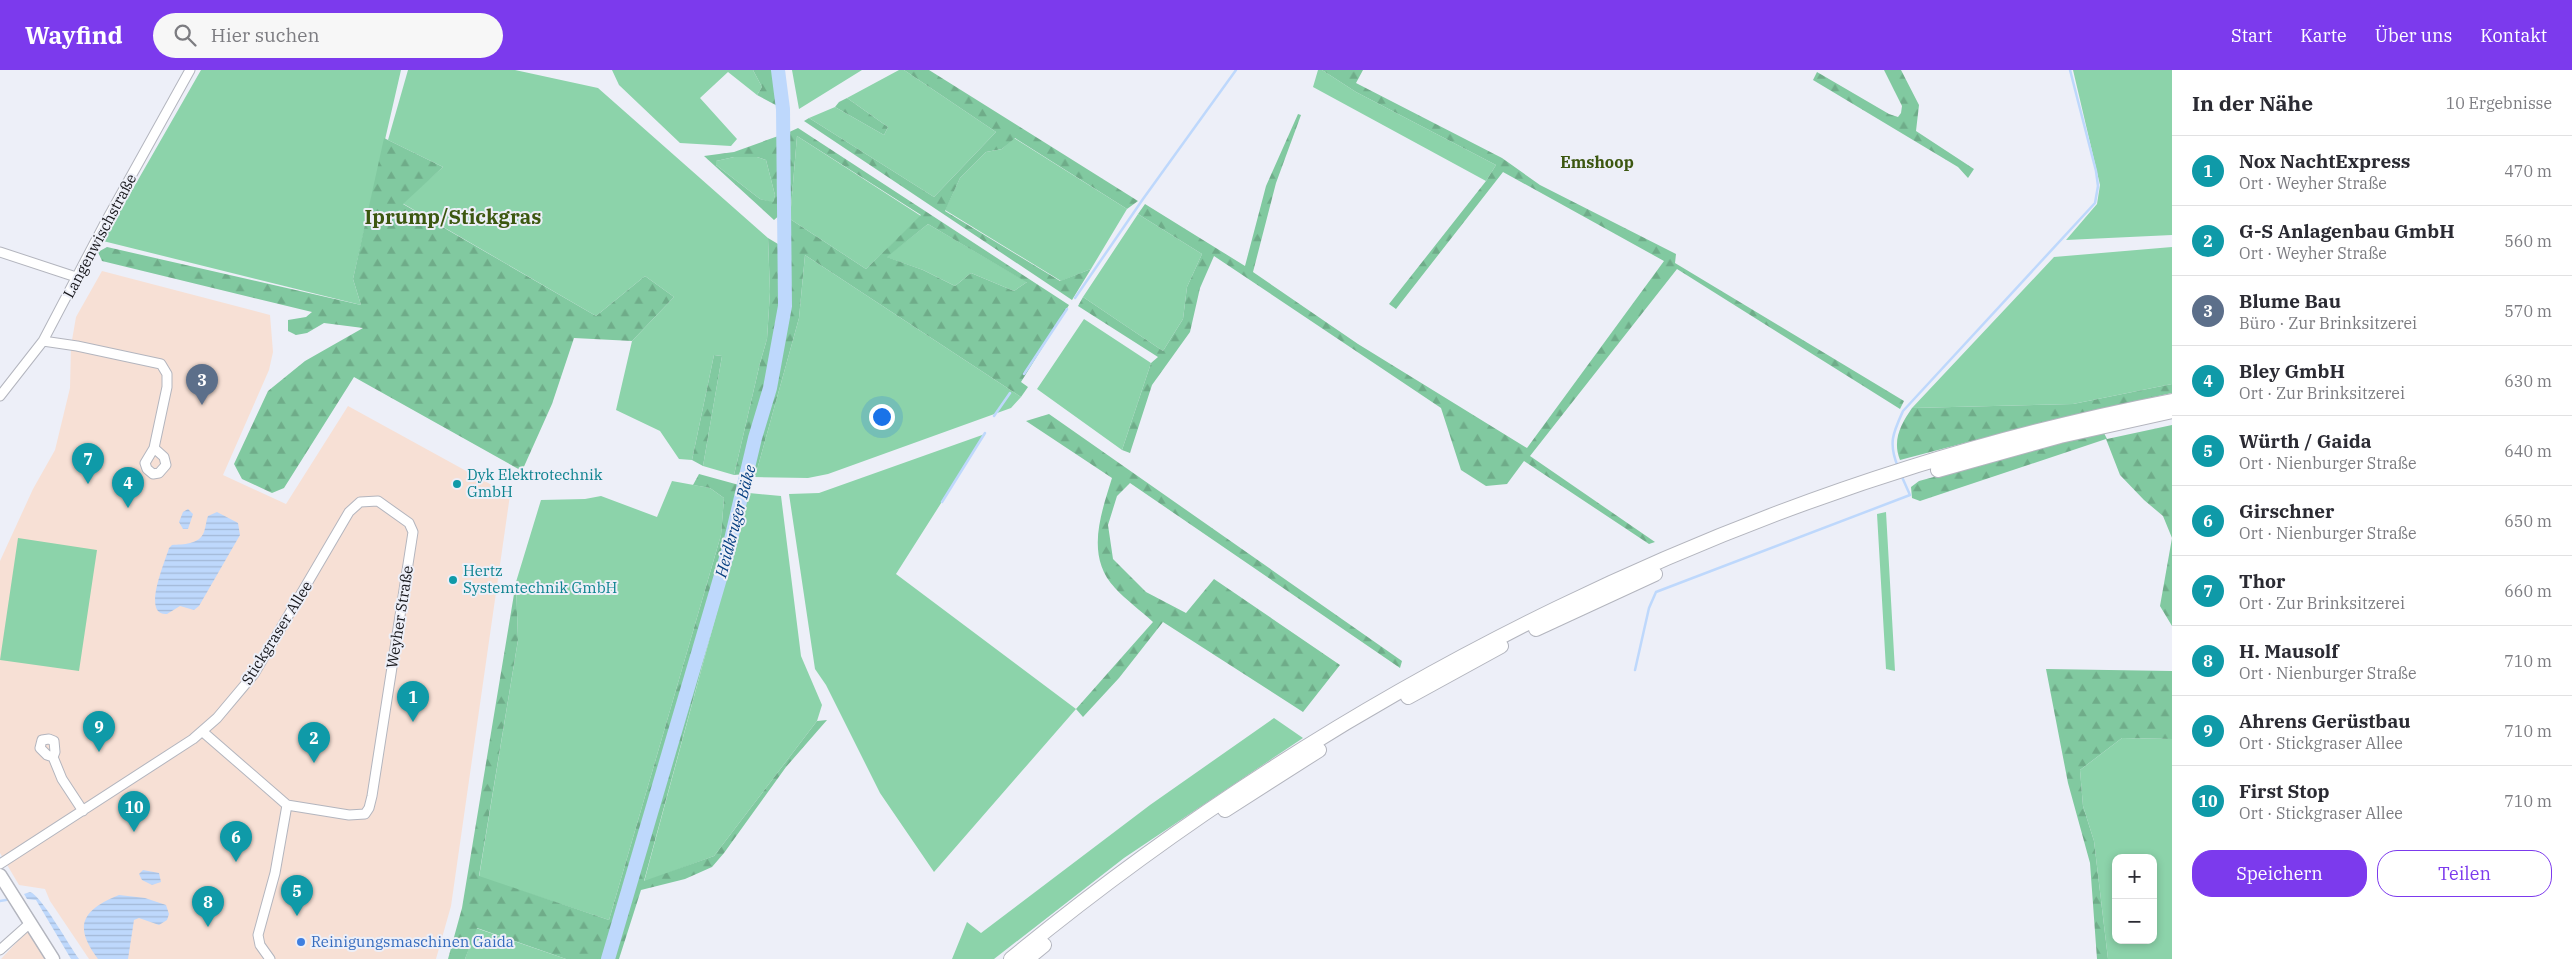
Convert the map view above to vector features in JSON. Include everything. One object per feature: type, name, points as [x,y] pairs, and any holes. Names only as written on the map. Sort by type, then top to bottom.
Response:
[{"type":"highway","points":[[1011,959],[1120,874],[1223,800],[1331,731],[1434,670],[1599,588],[1779,514],[2058,426],[2172,401]]},
{"type":"highway","points":[[1913,473],[2060,436],[2172,411]]},
{"type":"highway","points":[[1027,959],[1116,889],[1228,808],[1346,733],[1449,674],[1604,597],[1674,566],[1891,480]]},
{"type":"main road","points":[[0,875],[11,898],[53,959]]},
{"type":"street","name":"Langenwischstraße","points":[[0,396],[43,341],[76,277],[190,70]]},
{"type":"street","points":[[0,252],[76,277]]},
{"type":"street","points":[[43,341],[77,346],[161,364],[167,374],[166,387],[154,448]]},
{"type":"street","name":"Weyher Straße","points":[[287,805],[359,815],[364,814],[369,808],[413,532],[409,523],[378,501],[360,502]]},
{"type":"street","name":"Stickgraser Allee","points":[[0,864],[203,732],[230,704],[254,674],[350,512],[360,502]]},
{"type":"street","points":[[203,732],[287,805],[275,873],[259,930],[260,945],[270,959]]},
{"type":"street","points":[[53,757],[62,779],[83,811]]},
{"type":"street","points":[[0,950],[29,924]]},
{"type":"shaded area","points":[[102,271],[270,315],[273,352],[269,370],[223,475],[286,504],[348,406],[510,495],[451,906],[436,959],[89,959],[50,901],[45,889],[19,885],[0,853],[0,561],[33,489],[55,450],[70,388],[71,346],[76,317]]},
{"type":"shaded area","points":[[28,930],[48,959],[1,959]]},
{"type":"green space","points":[[201,70],[401,70],[353,279],[361,305],[103,241]]},
{"type":"green space","points":[[408,70],[515,70],[598,88],[768,238],[770,292],[767,339],[734,475],[703,466],[722,356],[714,355],[692,460],[679,459],[660,431],[616,410],[632,341],[674,297],[645,276],[596,316],[402,203],[443,167],[388,140]]},
{"type":"green space","points":[[612,70],[753,70],[762,87],[757,95],[728,72],[700,98],[737,139],[731,146],[680,143],[619,85]]},
{"type":"green space","points":[[753,70],[778,70],[783,109],[757,95],[762,87]]},
{"type":"green space","points":[[792,70],[862,70],[799,109]]},
{"type":"green space","points":[[899,70],[904,70],[996,132],[934,197],[809,118],[835,107],[884,135],[888,127],[847,98]]},
{"type":"green space","points":[[904,70],[929,70],[1138,201],[1127,209],[1015,138],[1002,149],[986,152],[960,178],[945,211],[1060,281],[1091,269],[1072,300],[804,121],[809,118],[934,197],[996,132]]},
{"type":"green space","points":[[1318,70],[1322,70],[1356,92],[1496,165],[1486,181],[1313,87]]},
{"type":"green space","points":[[1322,70],[1363,70],[1356,83],[1502,158],[1540,185],[1676,254],[1675,263],[1904,401],[1900,409],[1677,269],[1530,456],[1655,542],[1649,544],[1524,461],[1507,484],[1486,486],[1461,470],[1441,408],[1214,256],[1200,288],[1190,332],[1152,385],[1130,453],[1122,450],[1151,363],[1158,357],[1078,306],[1083,297],[1163,351],[1183,319],[1187,287],[1202,254],[1138,214],[1145,204],[1245,266],[1266,186],[1298,114],[1301,115],[1276,183],[1253,272],[1358,344],[1527,448],[1664,261],[1503,172],[1396,309],[1389,304],[1486,181],[1496,165],[1356,92]]},
{"type":"green space","points":[[1884,70],[1901,70],[1919,105],[1916,131],[1974,169],[1968,178],[1958,167],[1813,80],[1817,72],[1889,114],[1898,117],[1902,106]]},
{"type":"green space","points":[[2073,70],[2172,70],[2172,235],[2066,240],[2097,204],[2100,185]]},
{"type":"green space","points":[[847,98],[888,127],[884,135],[835,107],[839,102]]},
{"type":"green space","points":[[798,128],[1069,305],[1021,382],[1028,387],[1021,397],[805,255],[799,318],[755,477],[748,475],[772,386],[786,309],[785,134]],"holes":[[[797,136],[921,215],[866,269],[790,219]],[[928,224],[1026,282],[1027,282],[1014,291],[971,273],[955,286],[923,270],[887,257]]]},
{"type":"green space","points":[[781,135],[782,213],[774,220],[704,156],[734,152]],"holes":[[[734,157],[757,157],[766,160],[775,195],[773,202],[760,199],[716,165],[716,161]]]},
{"type":"green space","points":[[797,136],[921,216],[866,269],[790,219]]},
{"type":"green space","points":[[384,138],[443,167],[403,204],[596,316],[645,276],[674,297],[632,341],[574,338],[552,404],[522,471],[354,377],[284,488],[272,493],[242,479],[234,464],[268,391],[305,361],[363,328],[324,323],[307,333],[296,335],[288,331],[288,320],[306,317],[312,312],[102,261],[98,252],[107,247],[361,305],[353,279]]},
{"type":"green space","points":[[1014,138],[1127,209],[1091,269],[1061,281],[945,210],[960,178],[986,152],[1002,149]]},
{"type":"green space","points":[[734,157],[757,157],[766,160],[775,195],[773,203],[760,199],[716,165],[716,161]]},
{"type":"green space","points":[[1138,214],[1202,254],[1187,287],[1183,319],[1163,351],[1083,297]]},
{"type":"green space","points":[[928,224],[1027,282],[1014,291],[971,273],[955,286],[923,270],[886,257]]},
{"type":"green space","points":[[768,238],[783,247],[784,306],[769,387],[744,474],[734,475],[767,339],[770,292]]},
{"type":"green space","points":[[2172,247],[2172,384],[2073,404],[1912,408],[2054,257]]},
{"type":"green space","points":[[805,255],[1021,397],[1011,408],[828,474],[808,478],[755,477],[799,318]]},
{"type":"green space","points":[[1084,319],[1151,363],[1122,450],[1037,389]]},
{"type":"green space","points":[[714,355],[722,356],[703,466],[692,460]]},
{"type":"green space","points":[[2172,384],[2172,393],[2056,419],[1900,460],[1898,453],[1897,439],[1899,432],[1912,408],[2073,404]]},
{"type":"green space","points":[[1049,414],[1402,661],[1400,668],[1130,483],[1117,496],[1108,525],[1113,559],[1146,592],[1186,613],[1214,579],[1340,665],[1303,712],[1163,622],[1119,678],[1083,717],[1076,709],[1153,622],[1115,588],[1106,576],[1100,562],[1098,534],[1100,520],[1112,478],[1026,421]]},
{"type":"green space","points":[[2172,425],[2172,538],[2163,516],[2144,500],[2120,475],[2106,439],[1920,501],[1912,498],[1911,487],[1919,481],[2103,431],[2107,439]]},
{"type":"green space","points":[[985,434],[896,574],[1076,709],[934,872],[880,793],[826,685],[815,669],[789,494],[819,493]]},
{"type":"green space","points":[[699,474],[739,485],[727,547],[606,959],[566,959],[477,928],[465,959],[448,959],[462,908],[516,582],[518,640],[479,876],[609,920],[721,535],[724,498],[710,488],[693,485]]},
{"type":"green space","points":[[672,481],[710,488],[724,498],[721,535],[609,920],[479,877],[518,640],[516,582],[541,500],[585,499],[601,496],[657,517]]},
{"type":"green space","points":[[744,490],[749,493],[644,881],[714,856],[817,721],[827,720],[786,767],[712,867],[685,879],[641,890],[619,959],[610,959],[696,667]]},
{"type":"green space","points":[[749,493],[781,496],[801,656],[822,705],[817,721],[714,856],[644,882]]},
{"type":"green space","points":[[1886,512],[1895,671],[1886,669],[1877,514]]},
{"type":"green space","points":[[18,538],[97,550],[79,671],[0,660]]},
{"type":"green space","points":[[2172,538],[2172,626],[2160,606]]},
{"type":"green space","points":[[2046,669],[2172,671],[2172,739],[2122,738],[2080,770],[2083,806],[2094,841],[2108,959],[2097,959],[2090,863],[2068,783]]},
{"type":"green space","points":[[1274,718],[1303,738],[1124,858],[994,959],[952,959],[967,922],[981,933],[1150,805]]},
{"type":"green space","points":[[2122,738],[2172,739],[2172,959],[2108,959],[2094,841],[2083,806],[2080,770]]},
{"type":"green space","points":[[476,928],[566,959],[465,959]]},
{"type":"water","points":[[188,509],[193,514],[188,529],[183,529],[179,522],[183,512]]},
{"type":"water","points":[[217,512],[238,523],[240,535],[199,606],[194,610],[180,606],[167,614],[159,612],[155,598],[169,548],[172,545],[195,542],[204,532],[208,516]]},
{"type":"water","points":[[143,870],[159,873],[161,882],[152,885],[142,880],[139,874]]},
{"type":"water","points":[[30,892],[35,895],[48,911],[79,959],[71,959],[36,900],[27,899],[24,894]]},
{"type":"water","points":[[119,895],[145,898],[166,905],[169,914],[167,920],[159,925],[139,918],[134,920],[128,959],[98,959],[86,937],[85,920],[97,907]]},
{"type":"waterway","name":"Heidkruger Bäke","points":[[608,959],[729,548],[755,438],[770,388],[785,306],[783,109],[778,70]]},
{"type":"waterway","points":[[1075,298],[1143,199],[1236,70]]},
{"type":"waterway","points":[[1898,467],[1893,451],[1893,438],[1903,411],[2095,203],[2098,186],[2096,171],[2070,70]]},
{"type":"waterway","points":[[1024,374],[1067,309]]},
{"type":"waterway","points":[[994,416],[1010,393]]},
{"type":"waterway","points":[[942,502],[985,433]]},
{"type":"waterway","points":[[1635,670],[1649,608],[1656,592],[1910,495],[1902,477]]},
{"type":"waterway","points":[[0,901],[11,899]]},
{"type":"place","name":"Blume Bau","points":[[202,405]]},
{"type":"place","name":"Thor","points":[[88,484]]},
{"type":"place","name":"Dyk Elektrotechnik GmbH","points":[[457,484]]},
{"type":"place","name":"Bley GmbH","points":[[128,508]]},
{"type":"place","name":"Hertz Systemtechnik GmbH","points":[[453,580]]},
{"type":"place","name":"Nox NachtExpress","points":[[413,722]]},
{"type":"place","name":"Ahrens Gerüstbau","points":[[99,752]]},
{"type":"place","name":"G-S Anlagenbau GmbH","points":[[314,763]]},
{"type":"place","name":"First Stop","points":[[134,832]]},
{"type":"place","name":"Girschner","points":[[236,862]]},
{"type":"place","name":"Würth / Gaida","points":[[297,916]]},
{"type":"place","name":"H. Mausolf","points":[[208,927]]},
{"type":"place","name":"Reinigungsmaschinen Gaida","points":[[301,942]]},
{"type":"district","name":"Emshoop","points":[[1597,162]]},
{"type":"district","name":"Iprump/Stickgras","points":[[453,217]]}]
